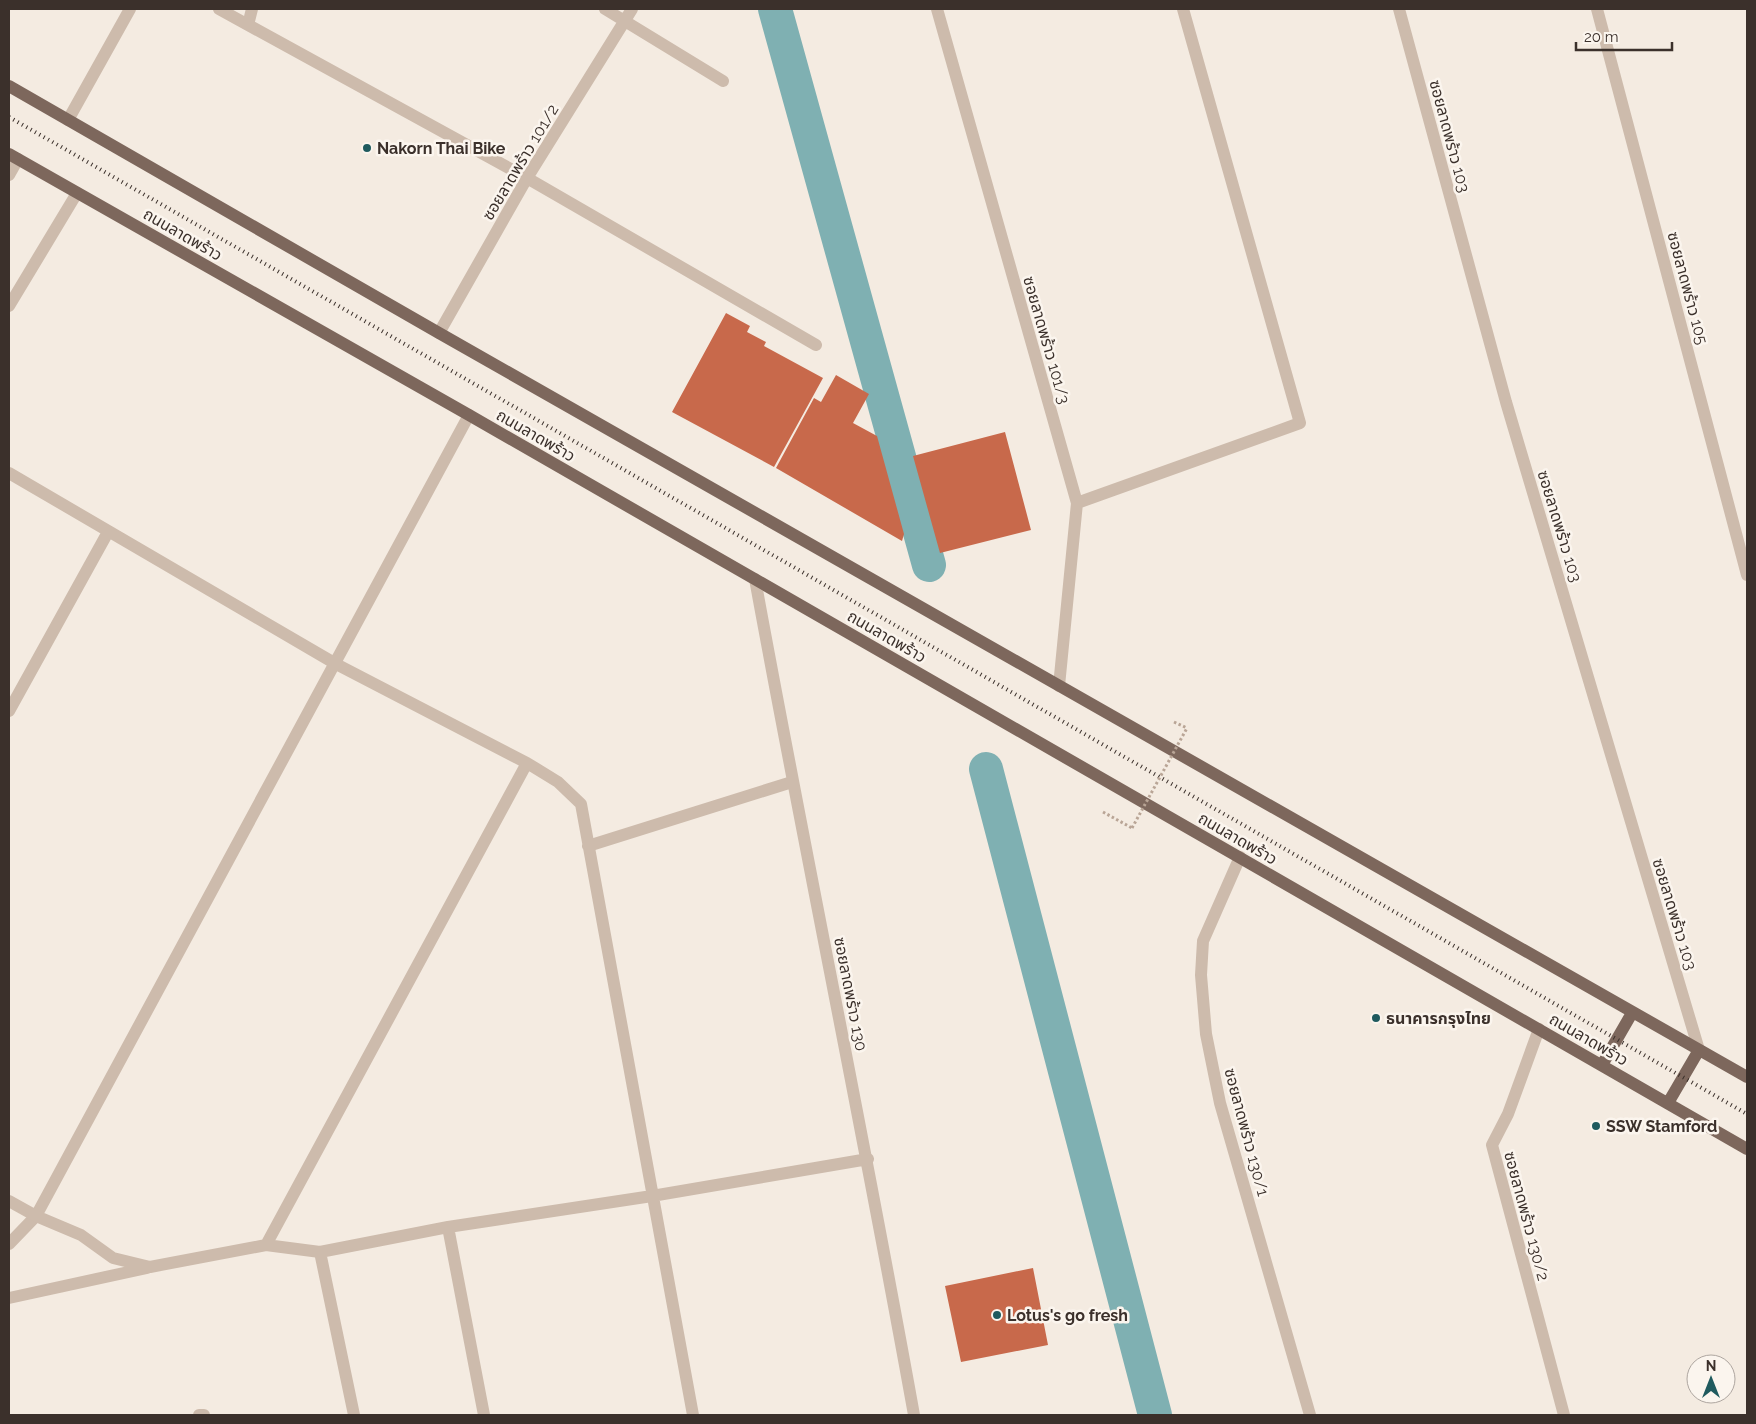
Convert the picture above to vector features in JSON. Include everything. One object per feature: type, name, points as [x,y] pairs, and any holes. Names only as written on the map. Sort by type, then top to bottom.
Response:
[{"type":"main road","points":[[9,86],[439,333],[1747,1077]]},
{"type":"main road","name":"ถนนลาดพร้าว","points":[[14,157],[469,415],[1747,1149]]},
{"type":"main road","points":[[1602,1065],[1632,1013]]},
{"type":"main road","points":[[1668,1103],[1699,1050]]},
{"type":"street","points":[[68,120],[130,9]]},
{"type":"street","points":[[219,9],[527,178],[816,345]]},
{"type":"street","points":[[248,25],[252,9]]},
{"type":"street","points":[[604,9],[724,81]]},
{"type":"street","name":"ซอยลาดพร้าว 101/2","points":[[439,333],[527,178],[632,9]]},
{"type":"street","name":"ซอยลาดพร้าว 101/3","points":[[937,9],[1077,503],[1059,686]]},
{"type":"street","points":[[1077,503],[1300,423],[1183,9]]},
{"type":"street","name":"ซอยลาดพร้าว 103","points":[[1399,9],[1506,402],[1699,1050]]},
{"type":"street","name":"ซอยลาดพร้าว 105","points":[[1596,9],[1747,575]]},
{"type":"street","points":[[9,175],[14,157]]},
{"type":"street","points":[[9,306],[77,193]]},
{"type":"street","points":[[9,1244],[36,1216],[469,415]]},
{"type":"street","points":[[9,473],[336,664],[527,763],[558,782],[581,804],[693,1415]]},
{"type":"street","points":[[9,711],[108,532]]},
{"type":"street","name":"ซอยลาดพร้าว 130","points":[[755,579],[792,782],[868,1159],[914,1415]]},
{"type":"street","points":[[266,1246],[527,763]]},
{"type":"street","points":[[588,846],[792,782]]},
{"type":"street","name":"ซอยลาดพร้าว 130/1","points":[[1240,857],[1203,942],[1201,975],[1206,1034],[1220,1102],[1310,1415]]},
{"type":"street","name":"ซอยลาดพร้าว 130/2","points":[[1539,1029],[1508,1114],[1492,1145],[1564,1415]]},
{"type":"street","points":[[9,1298],[150,1267],[266,1246],[320,1252],[448,1227],[652,1196],[868,1159]]},
{"type":"street","points":[[9,1201],[36,1216],[81,1235],[113,1258],[150,1267]]},
{"type":"street","points":[[448,1227],[484,1415]]},
{"type":"street","points":[[320,1252],[354,1415]]},
{"type":"street","points":[[199,1415],[204,1415]]},
{"type":"path","points":[[1103,812],[1132,828],[1187,728]]},
{"type":"building","points":[[726,313],[750,326],[747,332],[766,342],[764,346],[823,378],[774,467],[672,412]]},
{"type":"building","points":[[836,375],[869,394],[853,423],[877,436],[904,534],[902,541],[776,468],[814,398],[821,402]]},
{"type":"building","points":[[1005,432],[1031,530],[940,553],[913,456]]},
{"type":"building","name":"Lotus's go fresh","points":[[1033,1268],[1048,1345],[961,1362],[945,1286]]},
{"type":"waterway","points":[[775,9],[929,565]]},
{"type":"waterway","points":[[986,769],[1155,1415]]},
{"type":"railway","points":[[9,117],[1747,1114]]},
{"type":"place","name":"Nakorn Thai Bike","points":[[367,148]]},
{"type":"place","name":"ธนาคารกรุงไทย","points":[[1376,1018]]},
{"type":"place","name":"SSW Stamford","points":[[1596,1126]]},
{"type":"place","name":"Lotus's go fresh","points":[[997,1315]]}]
